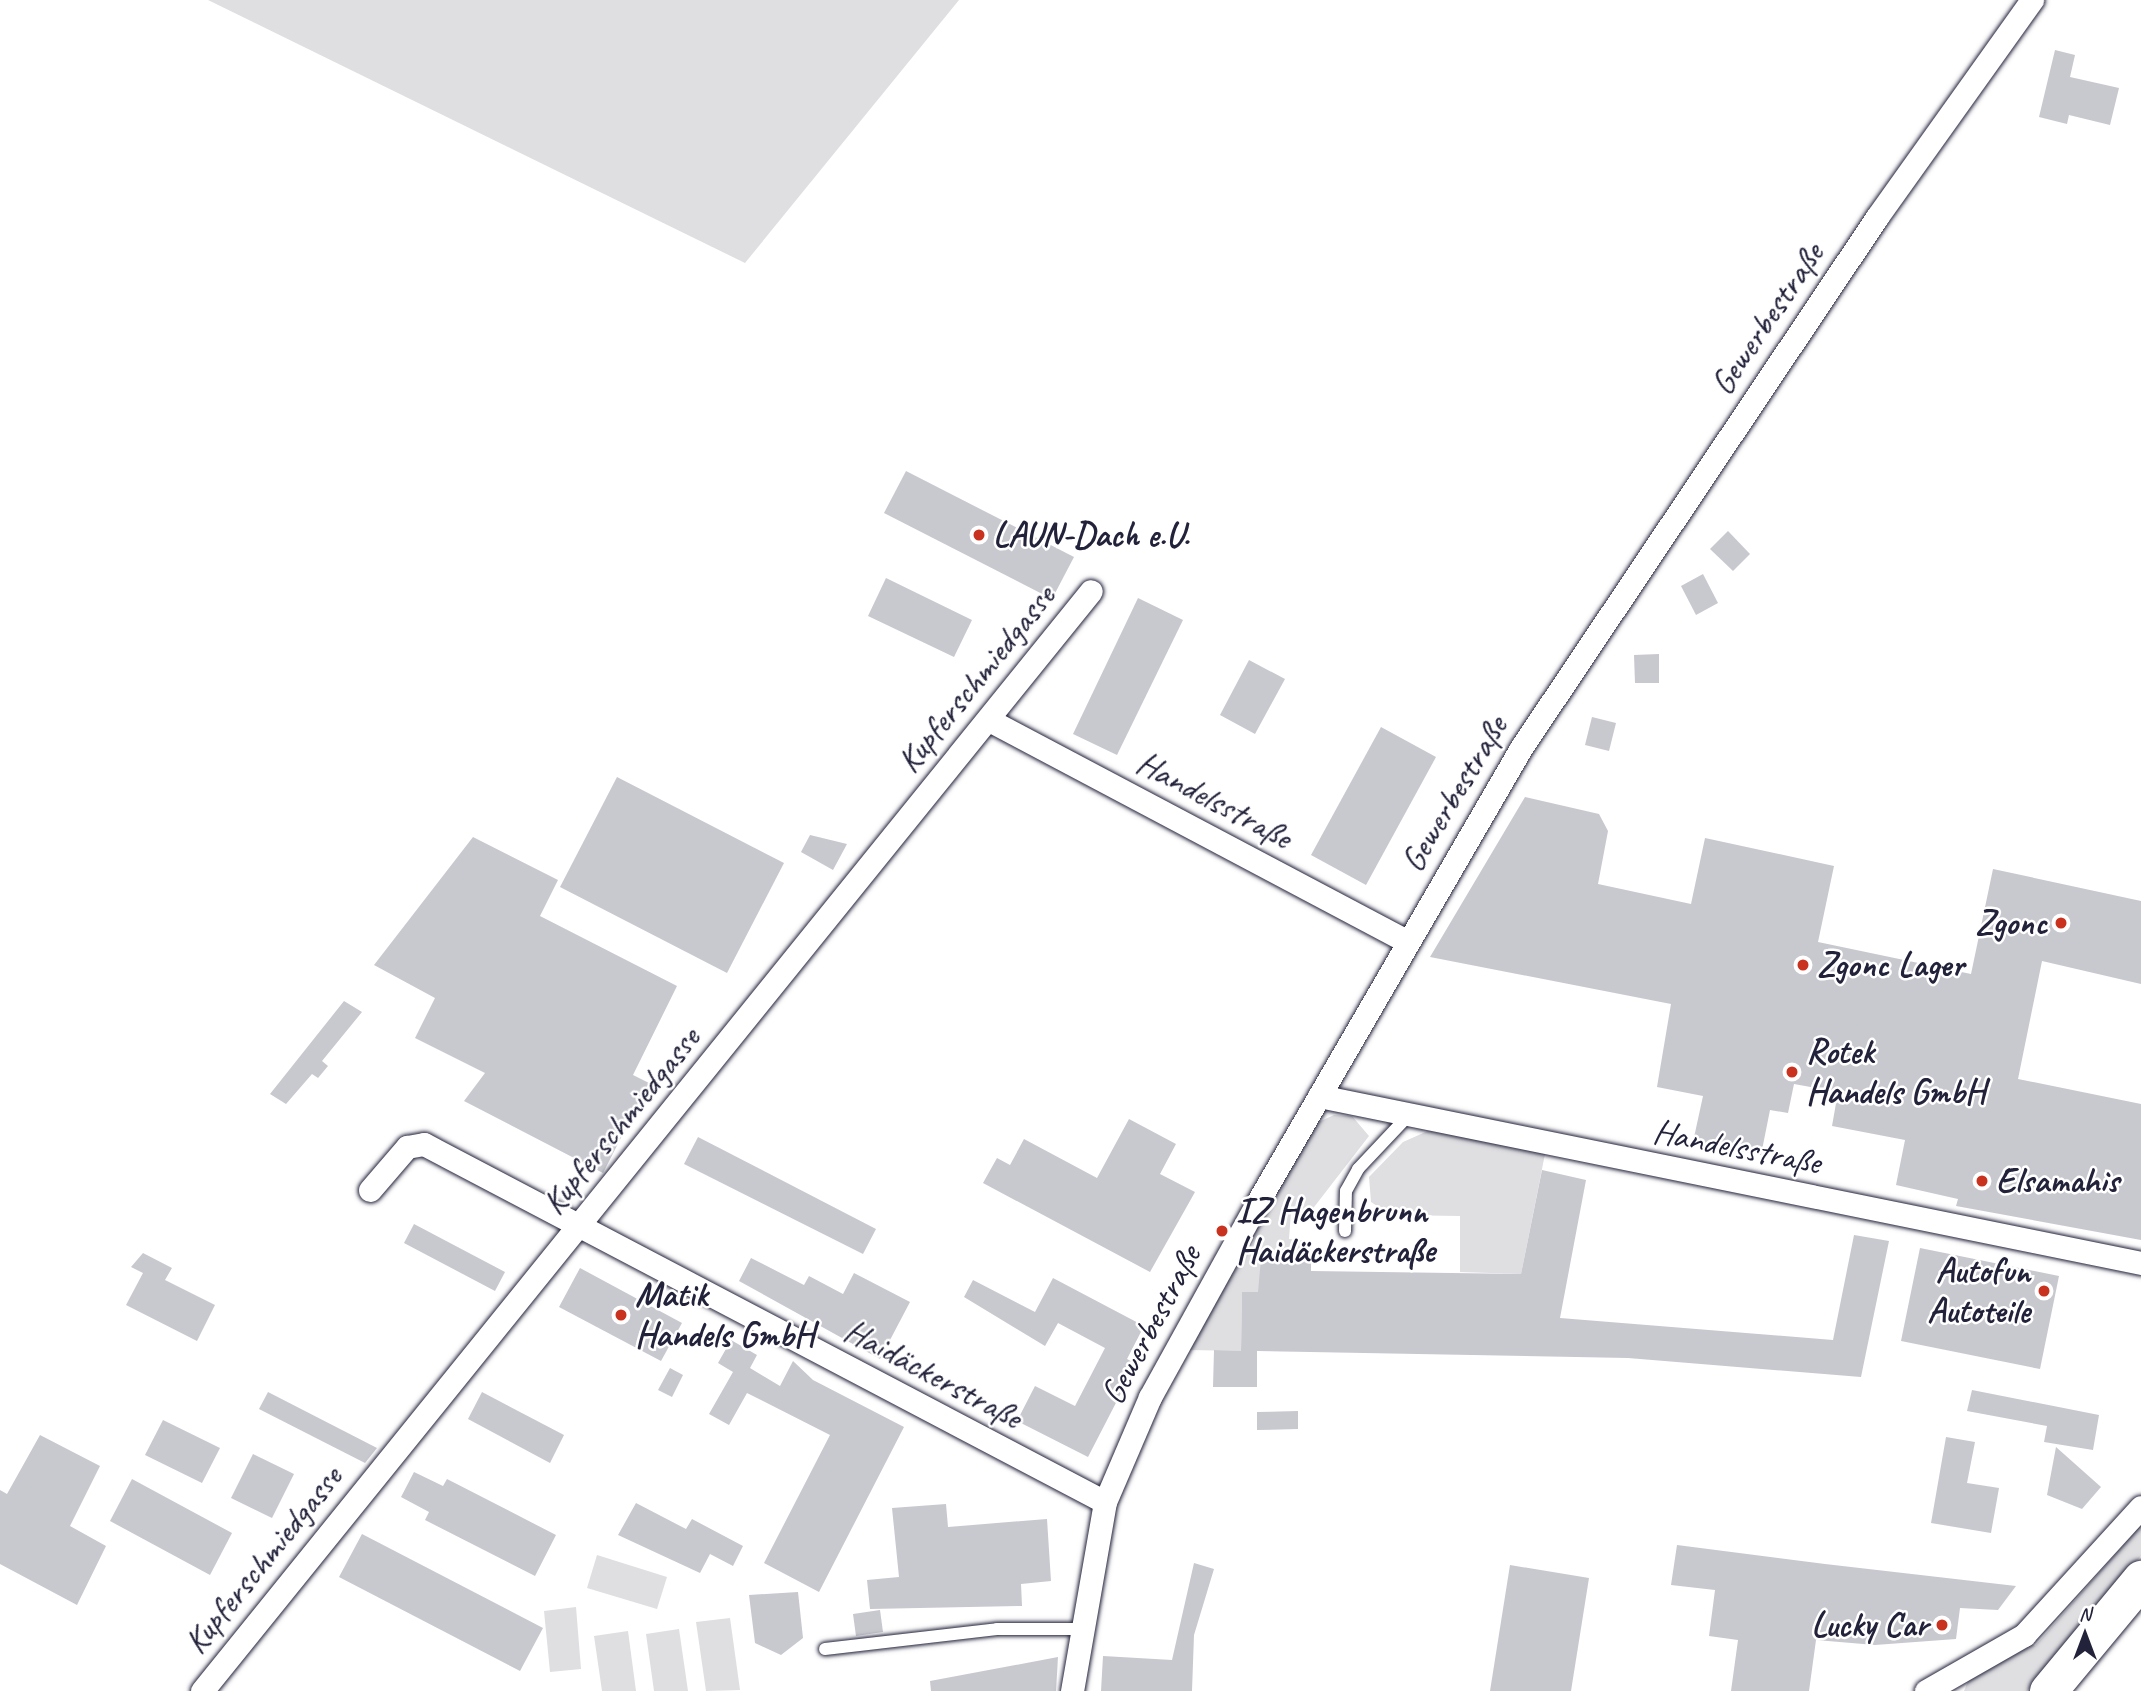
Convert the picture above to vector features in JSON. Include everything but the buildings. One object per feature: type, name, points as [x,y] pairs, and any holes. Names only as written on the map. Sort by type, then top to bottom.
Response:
[{"type":"main road","points":[[2048,1691],[2141,1579]]},
{"type":"street","name":"Gewerbestraße","points":[[1072,1691],[1080,1629],[1105,1502],[1156,1385],[1319,1096],[1521,748],[1877,217],[2032,0]]},
{"type":"street","name":"Kupferschmiedgasse","points":[[202,1691],[580,1229],[1091,591]]},
{"type":"street","name":"Handelsstraße","points":[[989,720],[1407,941]]},
{"type":"street","name":"Handelsstraße","points":[[1319,1096],[2141,1263]]},
{"type":"street","name":"Haidäckerstraße","points":[[370,1190],[407,1147],[424,1144],[580,1229],[1105,1502]]},
{"type":"street","points":[[1932,1689],[2024,1635],[2141,1507]]},
{"type":"lane","points":[[1345,1231],[1346,1191],[1358,1169],[1408,1116]]},
{"type":"lane","points":[[825,1649],[997,1629],[1080,1629]]},
{"type":"shaded area","points":[[208,0],[959,0],[745,263]]},
{"type":"shaded area","points":[[1334,1115],[1352,1116],[1369,1136],[1311,1211],[1291,1212],[1289,1239],[1310,1241],[1311,1259],[1296,1258],[1286,1249],[1261,1258],[1260,1293],[1242,1293],[1241,1351],[1189,1350],[1312,1125]]},
{"type":"shaded area","points":[[1430,1130],[1545,1154],[1521,1274],[1460,1272],[1460,1216],[1391,1215],[1371,1202],[1369,1177],[1403,1142]]},
{"type":"shaded area","points":[[2141,1525],[2141,1556],[2027,1691],[1964,1691],[1969,1679],[2029,1642],[2035,1646]]},
{"type":"shaded area","points":[[597,1555],[667,1577],[657,1609],[587,1588]]},
{"type":"shaded area","points":[[576,1607],[581,1669],[550,1672],[544,1611]]},
{"type":"shaded area","points":[[730,1618],[740,1690],[706,1691],[696,1622]]},
{"type":"shaded area","points":[[679,1629],[688,1691],[654,1691],[646,1634]]},
{"type":"shaded area","points":[[628,1631],[636,1691],[602,1691],[594,1636]]},
{"type":"place","name":"LAUN-Dach e.U.","points":[[979,535]]},
{"type":"place","name":"Zgonc","points":[[2061,923]]},
{"type":"place","name":"Zgonc Lager","points":[[1803,965]]},
{"type":"place","name":"Rotek Handels GmbH","points":[[1792,1072]]},
{"type":"place","name":"Elsamahis","points":[[1982,1181]]},
{"type":"place","name":"IZ Hagenbrunn Haidäckerstraße","points":[[1222,1231]]},
{"type":"place","name":"Autofun Autoteile","points":[[2044,1291]]},
{"type":"place","name":"Matik Handels GmbH","points":[[621,1315]]},
{"type":"place","name":"Lucky Car","points":[[1942,1625]]}]
